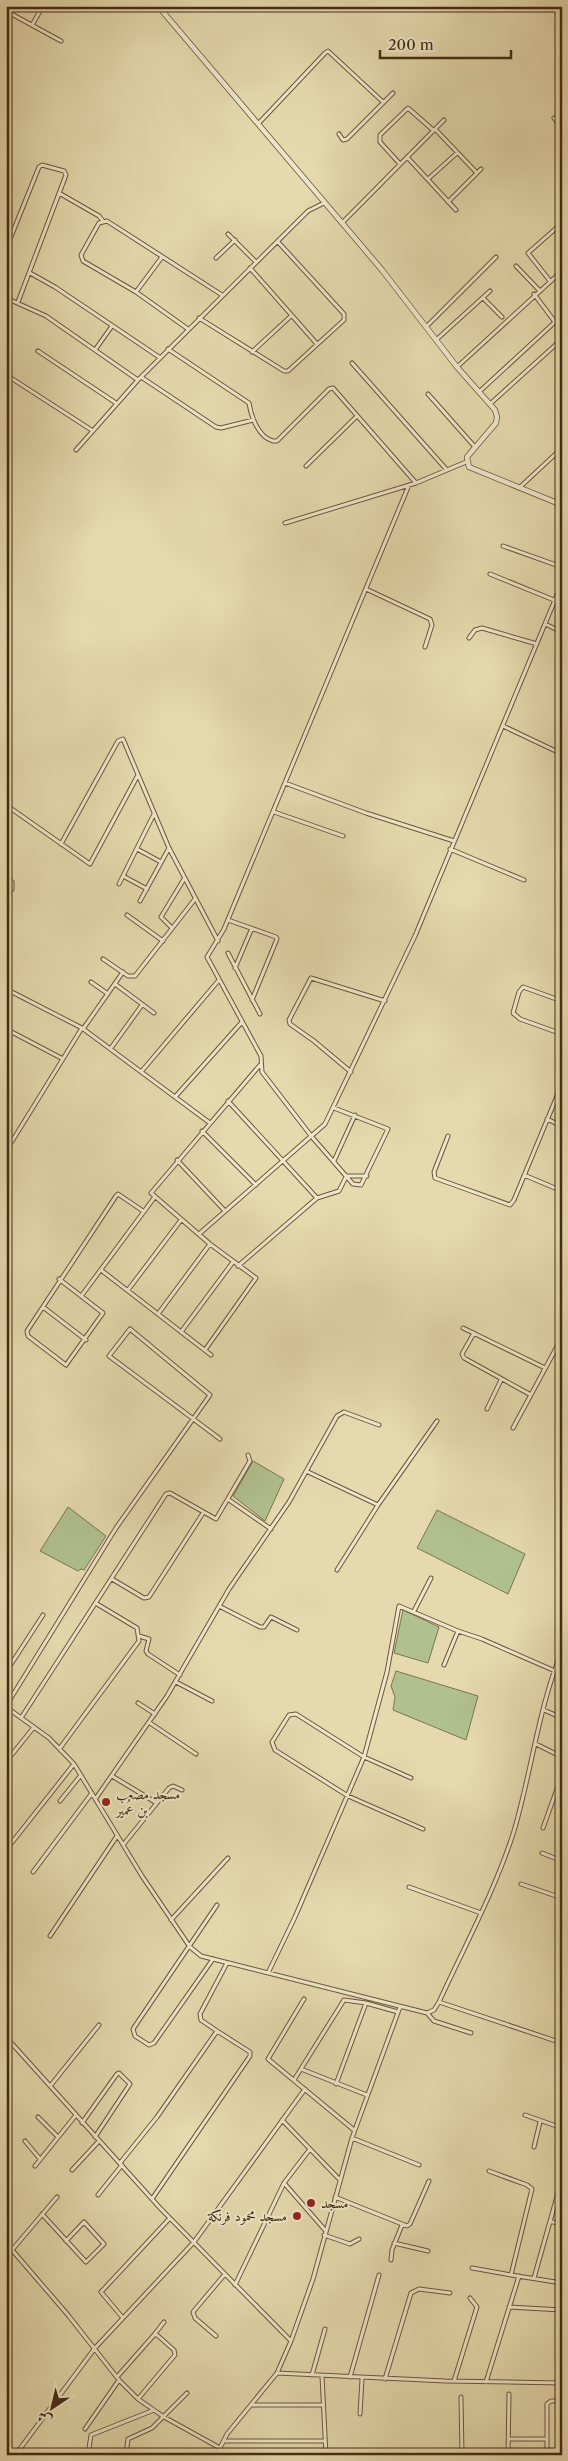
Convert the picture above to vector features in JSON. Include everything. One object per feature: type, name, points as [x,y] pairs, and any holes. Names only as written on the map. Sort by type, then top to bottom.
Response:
[{"type":"street","points":[[32,25],[43,6]]},
{"type":"street","points":[[158,6],[257,125],[382,270],[436,340],[490,404],[497,417],[496,423],[467,457],[466,462],[469,468],[561,503]]},
{"type":"street","points":[[6,12],[61,41]]},
{"type":"street","points":[[257,125],[328,51],[383,102]]},
{"type":"street","points":[[338,134],[343,140],[347,139],[393,93]]},
{"type":"street","points":[[400,164],[380,142],[380,135],[408,108],[434,130],[476,173]]},
{"type":"street","points":[[554,118],[562,129]]},
{"type":"street","points":[[341,224],[444,120]]},
{"type":"street","points":[[428,179],[457,153]]},
{"type":"street","points":[[407,157],[456,210]]},
{"type":"street","points":[[6,249],[40,166],[66,172],[60,194],[18,302]]},
{"type":"street","points":[[448,202],[481,169]]},
{"type":"street","points":[[60,194],[99,216],[103,221],[222,295]]},
{"type":"street","points":[[76,450],[139,378],[222,295],[308,211],[324,203]]},
{"type":"street","points":[[103,221],[81,255],[81,259],[136,292],[188,329]]},
{"type":"street","points":[[550,281],[528,253],[562,223]]},
{"type":"street","points":[[228,234],[256,262]]},
{"type":"street","points":[[216,258],[234,240]]},
{"type":"street","points":[[199,318],[284,371],[288,370],[344,320],[344,314],[278,242]]},
{"type":"street","points":[[136,292],[162,257]]},
{"type":"street","points":[[426,326],[496,257]]},
{"type":"street","points":[[516,266],[539,290]]},
{"type":"street","points":[[250,268],[317,344]]},
{"type":"street","points":[[458,367],[534,294],[562,271]]},
{"type":"street","points":[[30,273],[160,357]]},
{"type":"street","points":[[436,340],[490,291]]},
{"type":"street","points":[[479,392],[555,322],[534,294]]},
{"type":"street","points":[[6,298],[46,316],[95,350],[216,427],[221,428],[253,420]]},
{"type":"street","points":[[483,298],[502,318]]},
{"type":"street","points":[[252,352],[291,316]]},
{"type":"street","points":[[95,350],[112,326]]},
{"type":"street","points":[[490,404],[562,338]]},
{"type":"street","points":[[168,349],[249,403],[253,420],[269,440],[277,441],[320,397],[332,388],[416,483]]},
{"type":"street","points":[[38,351],[116,403]]},
{"type":"street","points":[[352,363],[446,469]]},
{"type":"street","points":[[11,378],[93,431]]},
{"type":"street","points":[[428,394],[475,447]]},
{"type":"street","points":[[306,466],[358,416]]},
{"type":"street","points":[[520,488],[562,448]]},
{"type":"street","points":[[285,523],[416,483],[466,462]]},
{"type":"street","points":[[334,1108],[387,1127],[389,1131],[367,1176],[361,1185],[358,1186],[353,1184],[312,1137],[262,1072],[260,1065],[261,1056],[207,957],[218,942],[228,920],[409,485]]},
{"type":"street","points":[[503,546],[562,567]]},
{"type":"street","points":[[490,574],[554,600]]},
{"type":"street","points":[[200,1234],[283,1160],[323,1128],[421,921],[546,624],[554,600],[560,594],[562,583]]},
{"type":"street","points":[[366,589],[430,619],[432,625],[425,647]]},
{"type":"street","points":[[546,624],[562,632]]},
{"type":"street","points":[[470,638],[475,630],[482,628],[537,644]]},
{"type":"street","points":[[503,726],[562,754]]},
{"type":"street","points":[[61,844],[120,739],[124,742],[169,848],[218,942]]},
{"type":"street","points":[[6,805],[87,863],[92,864],[138,774]]},
{"type":"street","points":[[285,784],[366,813],[454,841]]},
{"type":"street","points":[[274,812],[343,836]]},
{"type":"street","points":[[119,884],[154,814]]},
{"type":"street","points":[[140,901],[169,848]]},
{"type":"street","points":[[450,849],[524,880]]},
{"type":"street","points":[[136,850],[161,862]]},
{"type":"street","points":[[123,876],[147,889]]},
{"type":"street","points":[[6,877],[12,882],[6,898]]},
{"type":"street","points":[[172,929],[161,917],[185,878]]},
{"type":"street","points":[[103,959],[132,977],[136,976],[195,899]]},
{"type":"street","points":[[127,916],[163,941]]},
{"type":"street","points":[[228,920],[276,937],[277,939],[252,1000]]},
{"type":"street","points":[[235,968],[252,928]]},
{"type":"street","points":[[228,953],[260,1014]]},
{"type":"street","points":[[6,1152],[83,1028],[123,972]]},
{"type":"street","points":[[351,1072],[314,1040],[290,1024],[289,1020],[311,978],[384,1001]]},
{"type":"street","points":[[141,1072],[219,980]]},
{"type":"street","points":[[91,982],[108,994]]},
{"type":"street","points":[[115,984],[154,1013]]},
{"type":"street","points":[[562,1001],[523,987],[519,992],[513,1013],[520,1019],[562,1034]]},
{"type":"street","points":[[6,989],[83,1028],[210,1123]]},
{"type":"street","points":[[111,1048],[142,1005]]},
{"type":"street","points":[[175,1097],[242,1022]]},
{"type":"street","points":[[6,1030],[63,1059]]},
{"type":"street","points":[[205,1350],[256,1278],[210,1244],[154,1198],[151,1192],[260,1065]]},
{"type":"street","points":[[448,1136],[434,1172],[435,1178],[510,1205],[514,1200],[562,1084]]},
{"type":"street","points":[[228,1101],[317,1198]]},
{"type":"street","points":[[334,1161],[355,1115]]},
{"type":"street","points":[[547,1119],[562,1126]]},
{"type":"street","points":[[202,1131],[256,1185]]},
{"type":"street","points":[[177,1160],[226,1211]]},
{"type":"street","points":[[524,1175],[562,1191]]},
{"type":"street","points":[[347,1176],[367,1176]]},
{"type":"street","points":[[238,1266],[317,1198],[339,1191],[347,1176]]},
{"type":"street","points":[[59,1279],[103,1313],[86,1340],[66,1365],[28,1336],[27,1331],[59,1279],[118,1194],[143,1211]]},
{"type":"street","points":[[82,1295],[154,1198]]},
{"type":"street","points":[[128,1290],[181,1220]]},
{"type":"street","points":[[158,1314],[210,1244]]},
{"type":"street","points":[[181,1332],[233,1262]]},
{"type":"street","points":[[101,1270],[211,1355]]},
{"type":"street","points":[[43,1307],[86,1340]]},
{"type":"street","points":[[463,1328],[545,1368]]},
{"type":"street","points":[[220,1439],[193,1419],[108,1356],[130,1329],[210,1395],[193,1419],[116,1528],[6,1707],[60,1748],[74,1764],[117,1836],[172,1920],[190,1947],[201,1956],[400,2007],[427,2013],[434,2010],[502,1867],[544,1710],[562,1651]]},
{"type":"street","points":[[513,1428],[561,1342],[562,1332]]},
{"type":"street","points":[[474,1333],[462,1354],[464,1358],[531,1395]]},
{"type":"street","points":[[487,1409],[501,1380]]},
{"type":"street","points":[[96,1798],[156,1714],[219,1606],[271,1529],[340,1413],[352,1414],[379,1425]]},
{"type":"street","points":[[337,1570],[378,1505],[437,1421]]},
{"type":"street","points":[[21,1718],[97,1604],[140,1532],[168,1493],[216,1519],[229,1500],[250,1461],[248,1455]]},
{"type":"street","points":[[306,1471],[378,1505]]},
{"type":"street","points":[[229,1500],[271,1529]]},
{"type":"street","points":[[112,1579],[144,1598],[149,1597],[203,1513]]},
{"type":"street","points":[[414,1612],[431,1578]]},
{"type":"street","points":[[60,1748],[137,1647],[139,1636],[137,1628],[97,1604]]},
{"type":"street","points":[[219,1606],[260,1627],[264,1627],[271,1617],[298,1630]]},
{"type":"street","points":[[268,1973],[364,1757],[387,1672],[398,1609],[401,1606],[555,1671]]},
{"type":"street","points":[[6,1672],[43,1615]]},
{"type":"street","points":[[444,1665],[458,1631]]},
{"type":"street","points":[[139,1636],[149,1639],[146,1651],[148,1654],[180,1675]]},
{"type":"street","points":[[176,1682],[212,1701]]},
{"type":"street","points":[[138,1703],[156,1714]]},
{"type":"street","points":[[544,1710],[562,1718]]},
{"type":"street","points":[[412,1778],[364,1757],[296,1714],[289,1715],[272,1742],[275,1750],[348,1796],[423,1829]]},
{"type":"street","points":[[150,1723],[196,1754]]},
{"type":"street","points":[[6,1762],[34,1727]]},
{"type":"street","points":[[536,1744],[562,1757]]},
{"type":"street","points":[[6,1850],[74,1764]]},
{"type":"street","points":[[60,1801],[81,1775]]},
{"type":"street","points":[[543,1828],[562,1775]]},
{"type":"street","points":[[112,1776],[155,1802]]},
{"type":"street","points":[[123,1845],[155,1802],[171,1786],[182,1790]]},
{"type":"street","points":[[33,1872],[92,1793]]},
{"type":"street","points":[[50,1936],[117,1836]]},
{"type":"street","points":[[542,1853],[562,1861]]},
{"type":"street","points":[[172,1920],[228,1858]]},
{"type":"street","points":[[521,1884],[562,1898]]},
{"type":"street","points":[[409,1887],[481,1914]]},
{"type":"street","points":[[214,1959],[154,2043],[150,2045],[135,2036],[133,2029],[218,1906]]},
{"type":"street","points":[[152,2199],[250,2056],[250,2052],[201,2020],[200,2014],[227,1962]]},
{"type":"street","points":[[304,1999],[268,2057],[269,2060],[354,2130]]},
{"type":"street","points":[[294,2080],[344,2000],[366,2003],[398,2012]]},
{"type":"street","points":[[439,2002],[562,2043]]},
{"type":"street","points":[[336,2084],[366,2003]]},
{"type":"street","points":[[220,2455],[223,2441],[277,2373],[291,2341],[313,2278],[354,2130],[400,2007]]},
{"type":"street","points":[[427,2013],[434,2021],[471,2033]]},
{"type":"street","points":[[51,2085],[99,2026]]},
{"type":"street","points":[[98,2195],[157,2117],[217,2032]]},
{"type":"street","points":[[6,2037],[152,2199],[291,2341]]},
{"type":"street","points":[[302,2069],[367,2095]]},
{"type":"street","points":[[82,2123],[119,2073],[130,2084],[95,2137]]},
{"type":"street","points":[[19,2450],[95,2348],[194,2242],[305,2089]]},
{"type":"street","points":[[35,2166],[76,2115]]},
{"type":"street","points":[[525,2115],[540,2122],[562,2128]]},
{"type":"street","points":[[38,2117],[58,2137]]},
{"type":"street","points":[[282,2120],[340,2180]]},
{"type":"street","points":[[534,2147],[540,2122]]},
{"type":"street","points":[[352,2138],[419,2166]]},
{"type":"street","points":[[25,2141],[40,2158]]},
{"type":"street","points":[[72,2170],[99,2141]]},
{"type":"street","points":[[235,2284],[284,2183],[310,2149]]},
{"type":"street","points":[[489,2172],[528,2185],[532,2189],[511,2275]]},
{"type":"street","points":[[534,2278],[562,2180]]},
{"type":"street","points":[[335,2197],[402,2225],[410,2224],[429,2181]]},
{"type":"street","points":[[284,2183],[326,2230]]},
{"type":"street","points":[[12,2250],[57,2197]]},
{"type":"street","points":[[42,2214],[66,2241],[86,2262],[104,2244],[84,2222],[66,2241]]},
{"type":"street","points":[[123,2318],[101,2292],[170,2218]]},
{"type":"street","points":[[550,2221],[562,2225]]},
{"type":"street","points":[[391,2260],[394,2243],[402,2225]]},
{"type":"street","points":[[324,2235],[350,2244],[359,2239]]},
{"type":"street","points":[[394,2243],[428,2251]]},
{"type":"street","points":[[7,2244],[118,2378],[138,2399],[164,2417],[220,2448]]},
{"type":"street","points":[[472,2268],[562,2283]]},
{"type":"street","points":[[216,2336],[195,2318],[193,2312],[225,2274]]},
{"type":"street","points":[[350,2377],[379,2275]]},
{"type":"street","points":[[486,2382],[519,2276]]},
{"type":"street","points":[[385,2379],[411,2292],[419,2289],[450,2293]]},
{"type":"street","points":[[454,2381],[477,2307],[470,2298]]},
{"type":"street","points":[[509,2307],[562,2310]]},
{"type":"street","points":[[84,2429],[118,2378],[164,2322]]},
{"type":"street","points":[[312,2375],[325,2329]]},
{"type":"street","points":[[138,2399],[175,2353],[157,2335],[154,2336]]},
{"type":"street","points":[[277,2373],[385,2379],[562,2382]]},
{"type":"street","points":[[322,2376],[326,2455]]},
{"type":"street","points":[[360,2414],[362,2378]]},
{"type":"street","points":[[126,2455],[128,2439],[152,2428],[187,2393]]},
{"type":"street","points":[[484,2455],[508,2454],[509,2394]]},
{"type":"street","points":[[461,2397],[462,2455]]},
{"type":"street","points":[[547,2455],[548,2404],[551,2401],[562,2401]]},
{"type":"street","points":[[251,2405],[323,2405]]},
{"type":"street","points":[[87,2454],[91,2435],[154,2410]]},
{"type":"street","points":[[508,2438],[547,2439]]},
{"type":"street","points":[[223,2441],[325,2441]]},
{"type":"green space","points":[[253,1461],[284,1479],[265,1521],[233,1496]]},
{"type":"green space","points":[[68,1507],[106,1536],[84,1570],[78,1571],[40,1551]]},
{"type":"green space","points":[[437,1510],[525,1554],[508,1594],[417,1548]]},
{"type":"green space","points":[[403,1610],[439,1627],[428,1663],[394,1653]]},
{"type":"green space","points":[[396,1671],[478,1696],[466,1740],[393,1710],[395,1697],[391,1686]]},
{"type":"place","name":"مسجد مصعب بن عُمير","points":[[106,1802]]},
{"type":"place","name":"مسجد","points":[[311,2203]]},
{"type":"place","name":"مسجد محمود فرنكة","points":[[297,2216]]}]
